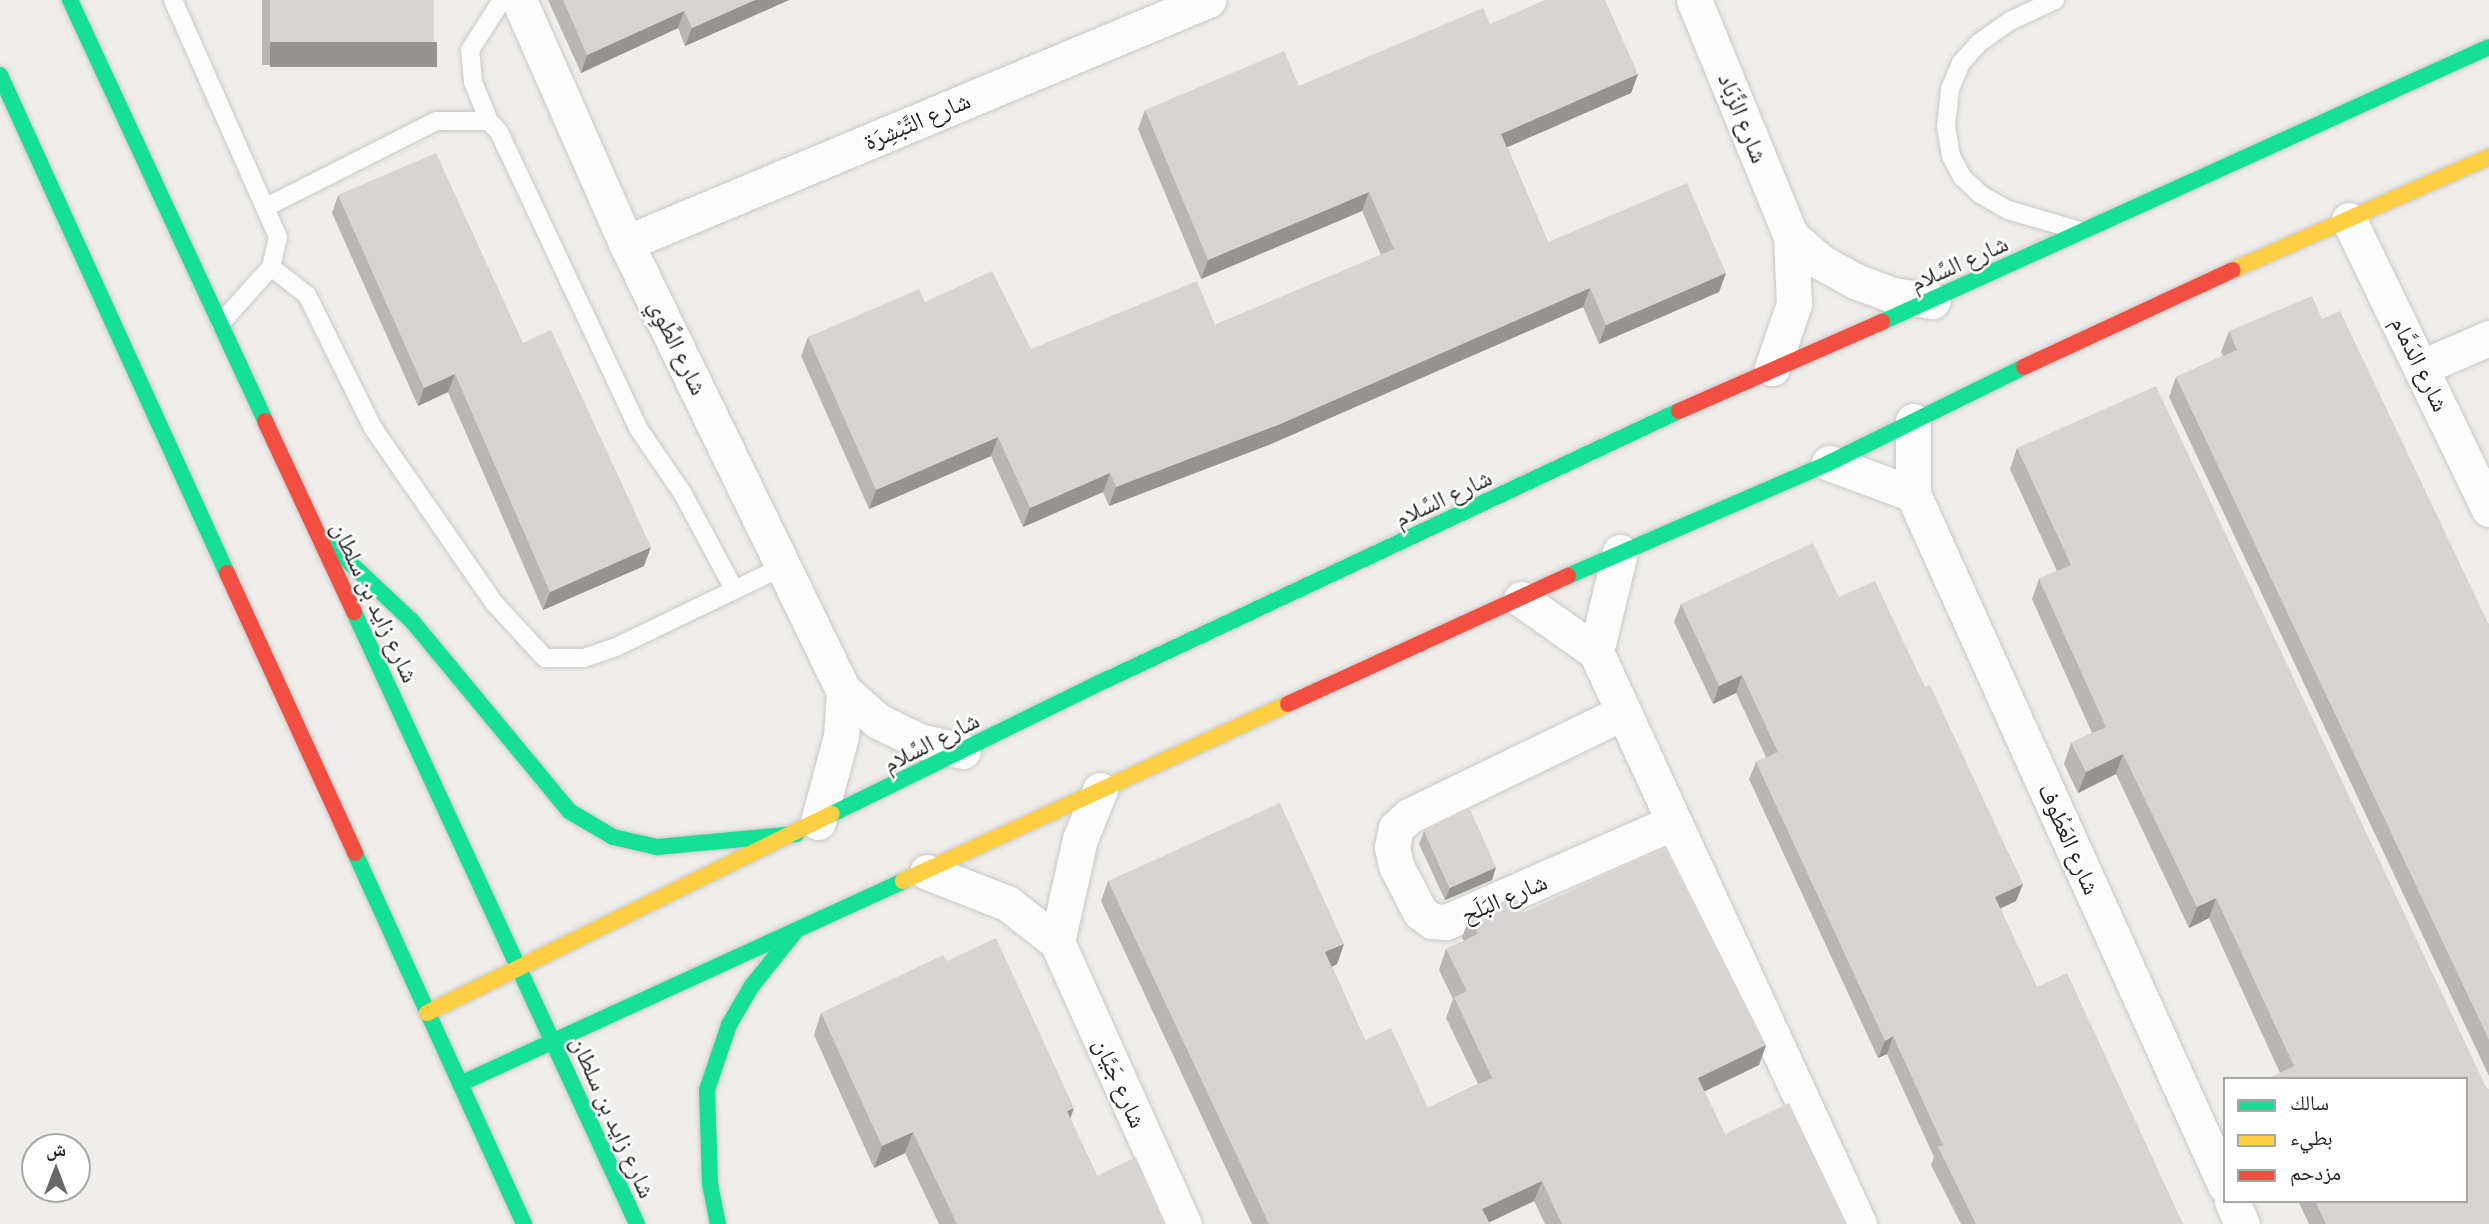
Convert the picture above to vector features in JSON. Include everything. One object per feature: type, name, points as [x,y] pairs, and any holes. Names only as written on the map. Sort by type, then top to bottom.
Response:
[{"type":"main road","name":"شارع زايد بن سلطان","points":[[70,0],[219,325],[522,970],[637,1224]]},
{"type":"main road","name":"شارع السَّلام","points":[[427,1013],[522,970],[1106,680],[1772,368],[1933,301],[2489,47]]},
{"type":"main road","points":[[0,75],[524,1224]]},
{"type":"main road","points":[[460,1084],[928,872],[1100,790],[1620,552],[1829,463],[2121,319],[2489,157]]},
{"type":"main road","points":[[316,531],[412,621],[569,811],[613,836],[657,847],[807,828]]},
{"type":"main road","points":[[718,1224],[706,1115],[710,1080],[729,1025],[751,987],[795,932]]},
{"type":"street","name":"شارع الطَّوِي","points":[[519,0],[626,243],[844,691],[878,721],[919,741],[963,751]]},
{"type":"street","name":"شارع التَّبْشِرَة","points":[[626,243],[1208,0]]},
{"type":"street","name":"شارع الزَّبَاد","points":[[1694,0],[1791,236],[1794,304],[1772,368]]},
{"type":"street","name":"شارع الدَمَّام","points":[[2349,220],[2489,509]]},
{"type":"street","points":[[1791,236],[1855,281],[1893,295],[1933,301]]},
{"type":"street","points":[[2422,366],[2489,338]]},
{"type":"street","name":"شارع العَطُوف","points":[[1913,421],[1913,494],[2223,1181]]},
{"type":"street","points":[[1829,463],[1913,494]]},
{"type":"street","points":[[1596,652],[1620,552]]},
{"type":"street","points":[[1521,599],[1596,652],[1859,1224]]},
{"type":"street","name":"شارع الطَّوِي","points":[[807,828],[841,736],[844,691]]},
{"type":"street","name":"شارع البَلَح","points":[[1624,712],[1409,816],[1396,828],[1392,847],[1396,866],[1420,912],[1432,921],[1447,922],[1674,822]]},
{"type":"street","points":[[1057,942],[1080,839],[1100,790]]},
{"type":"street","name":"شارع جَيَّان","points":[[928,872],[1007,903],[1057,942],[1184,1224]]},
{"type":"street","points":[[2233,1203],[2242,1224]]},
{"type":"lane","points":[[173,0],[268,206],[278,237],[271,267],[219,325]]},
{"type":"lane","points":[[502,0],[470,50],[473,82],[489,121],[499,132],[638,428],[683,494],[734,589]]},
{"type":"lane","points":[[2055,0],[2010,21],[1979,43],[1961,63],[1950,89],[1946,125],[1951,156],[1962,177],[1980,194],[2008,210],[2084,232]]},
{"type":"lane","points":[[268,206],[436,121],[489,121]]},
{"type":"lane","points":[[271,267],[307,295],[373,428],[495,604],[539,654],[566,661],[584,658],[784,566]]},
{"type":"building","points":[[270,0],[434,0],[434,42],[270,42]]},
{"type":"building","points":[[563,0],[755,0],[692,28],[684,11],[587,55]]},
{"type":"building","points":[[1545,0],[1605,0],[1638,74],[1501,134],[1548,242],[1687,183],[1726,273],[1606,325],[1590,288],[1278,425],[1116,487],[1110,473],[1030,508],[998,437],[876,490],[808,337],[919,289],[925,302],[992,271],[1031,349],[1197,281],[1215,325],[1394,249],[1369,192],[1208,260],[1145,110],[1284,51],[1299,86],[1483,8],[1490,24]]},
{"type":"building","points":[[436,153],[523,343],[551,330],[651,547],[550,592],[455,374],[424,388],[338,195]]},
{"type":"building","points":[[2312,296],[2322,319],[2340,311],[2489,625],[2489,1040],[2176,377],[2237,350],[2229,331]]},
{"type":"building","points":[[2156,386],[2489,1089],[2489,1224],[2326,1224],[2316,1203],[2468,1203],[2468,1077],[2271,1077],[2294,1066],[2216,898],[2197,907],[2123,754],[2086,772],[2071,743],[2106,727],[2039,579],[2071,565],[2017,448]]},
{"type":"building","points":[[1813,543],[1839,597],[1875,581],[1925,687],[1930,685],[2023,884],[1995,897],[2037,987],[2067,973],[2183,1224],[1976,1224],[1938,1147],[1943,1145],[1893,1036],[1885,1041],[1756,762],[1778,752],[1742,675],[1719,686],[1681,604]]},
{"type":"building","points":[[1280,803],[1344,944],[1325,952],[1365,1040],[1391,1028],[1428,1108],[1492,1078],[1454,997],[1467,991],[1446,949],[1478,934],[1470,916],[1516,896],[1523,913],[1666,846],[1766,1045],[1698,1078],[1725,1134],[1789,1103],[1847,1224],[1562,1224],[1542,1181],[1482,1209],[1490,1224],[1269,1224],[1108,881]]},
{"type":"building","points":[[1470,809],[1496,867],[1449,888],[1423,830]]},
{"type":"building","points":[[996,938],[1074,1108],[1067,1111],[1097,1176],[1136,1157],[1166,1224],[957,1224],[913,1132],[882,1146],[821,1013],[943,955],[947,961]]},
{"type":"traffic: fast","points":[[70,0],[265,421]]},
{"type":"traffic: fast","points":[[1882,322],[2489,47]]},
{"type":"traffic: fast","points":[[0,75],[227,573]]},
{"type":"traffic: fast","points":[[1568,576],[1829,463],[2024,367]]},
{"type":"traffic: fast","points":[[832,814],[1106,680],[1679,411]]},
{"type":"traffic: fast","points":[[331,545],[412,621],[569,811],[613,837],[657,847],[796,834]]},
{"type":"traffic: fast","points":[[354,612],[637,1224]]},
{"type":"traffic: fast","points":[[355,853],[524,1224]]},
{"type":"traffic: fast","points":[[460,1084],[903,881]]},
{"type":"traffic: fast","points":[[718,1224],[710,1184],[707,1090],[729,1025],[751,987],[795,932]]},
{"type":"traffic: slow","points":[[2233,270],[2489,157]]},
{"type":"traffic: slow","points":[[903,881],[1288,704]]},
{"type":"traffic: slow","points":[[427,1013],[832,814]]},
{"type":"traffic: jam","points":[[2024,367],[2233,270]]},
{"type":"traffic: jam","points":[[1679,411],[1882,322]]},
{"type":"traffic: jam","points":[[265,421],[354,612]]},
{"type":"traffic: jam","points":[[227,573],[355,853]]},
{"type":"traffic: jam","points":[[1288,704],[1568,576]]}]
